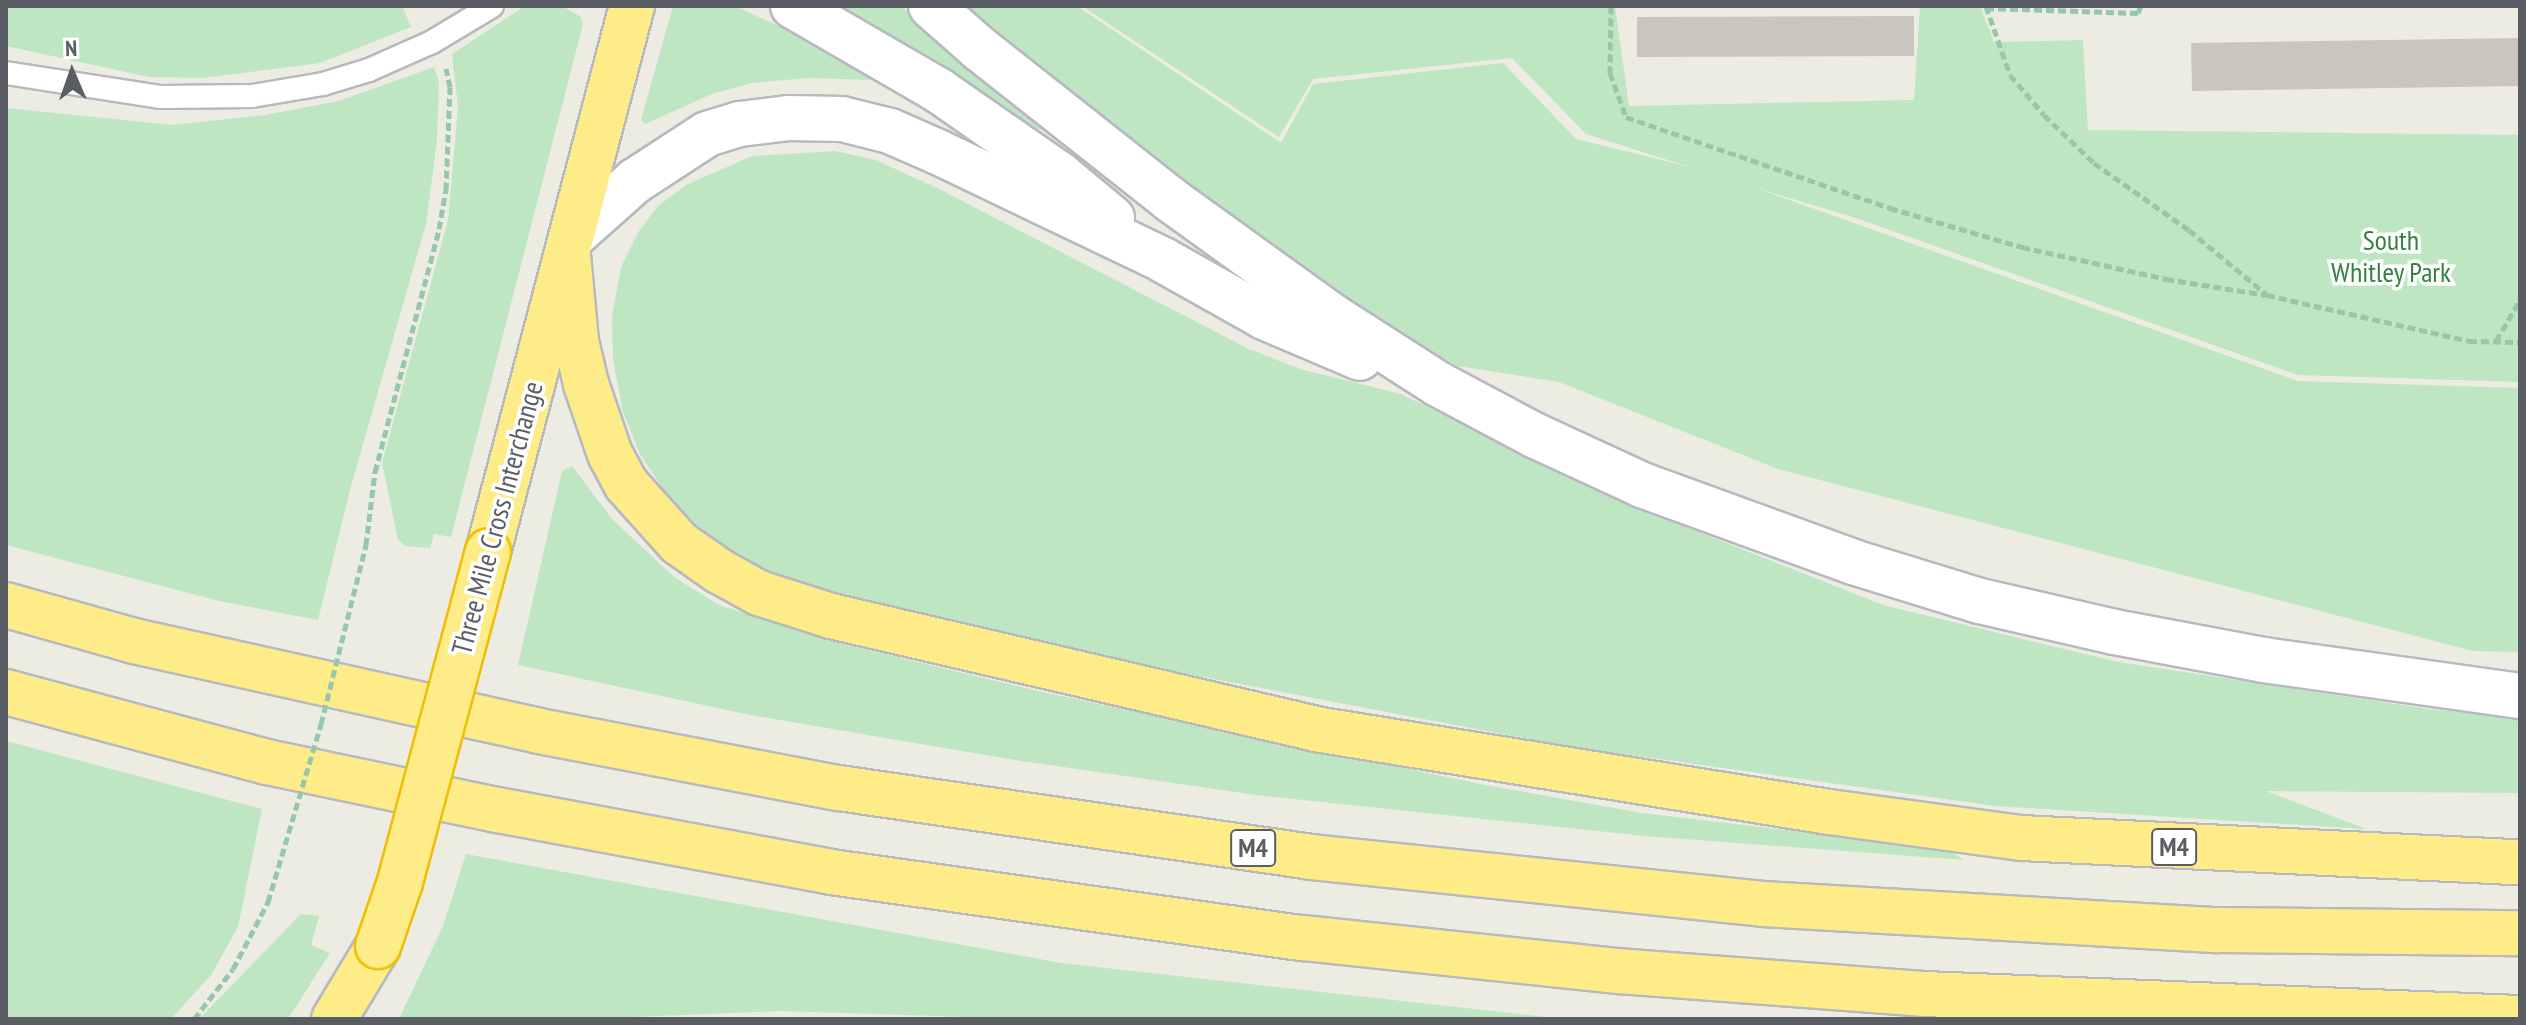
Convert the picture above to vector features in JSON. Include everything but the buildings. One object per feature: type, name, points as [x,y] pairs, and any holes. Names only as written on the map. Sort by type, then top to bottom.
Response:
[{"type":"highway","name":"Three Mile Cross Interchange","points":[[334,1019],[378,946],[400,882],[632,6]]},
{"type":"highway","name":"M4","points":[[570,246],[576,341],[586,384],[610,454],[626,484],[679,543],[719,571],[759,593],[831,616],[1315,729],[1829,812],[2021,838],[2520,862]]},
{"type":"highway","name":"M4","points":[[6,605],[134,641],[569,736],[839,788],[1310,857],[1763,904],[2217,930],[2520,933]]},
{"type":"highway","points":[[6,692],[267,762],[497,810],[831,872],[1303,938],[1618,971],[1924,994],[2520,1018]]},
{"type":"main road","points":[[793,6],[875,51],[1005,134],[1163,260]]},
{"type":"main road","points":[[931,6],[993,59],[1238,251],[1438,384],[1536,436],[1642,485],[1810,547],[1980,601],[2114,632],[2264,660],[2520,696]]},
{"type":"main road","points":[[570,246],[635,181],[707,134],[740,124],[812,117],[890,131],[1163,260],[1264,317],[1342,351],[1438,384]]},
{"type":"lane","points":[[6,73],[161,97],[252,96],[323,84],[369,70],[432,42],[492,6]]},
{"type":"path","points":[[1611,6],[1610,73],[1626,117],[1890,208],[2022,247],[2166,279],[2267,295],[2469,341],[2520,342]]},
{"type":"path","points":[[2141,6],[2138,13],[1986,7],[2010,75],[2044,115],[2094,163],[2189,230],[2267,295]]},
{"type":"path","points":[[194,1019],[210,1002],[259,925],[321,724],[366,545],[375,472],[439,229],[446,190],[450,87],[445,66]]},
{"type":"path","points":[[2496,341],[2520,300]]},
{"type":"green space","points":[[6,6],[402,6],[411,27],[320,63],[204,78],[149,77],[6,46]]},
{"type":"green space","points":[[525,6],[562,6],[581,17],[583,24],[451,537],[434,534],[430,548],[406,546],[398,540],[382,463],[448,220],[458,107],[452,54]]},
{"type":"green space","points":[[673,6],[735,6],[810,41],[873,76],[872,80],[808,78],[752,83],[712,94],[645,124],[641,120]]},
{"type":"green space","points":[[833,6],[901,6],[1042,129],[1033,130]]},
{"type":"green space","name":"South Whitley Park","points":[[955,6],[1077,6],[1281,143],[1313,84],[1503,63],[1576,139],[1690,167],[1586,134],[1512,58],[1313,79],[1279,137],[1082,6],[1615,6],[1629,106],[1914,100],[1920,6],[1980,6],[1994,42],[2083,40],[2088,130],[2520,135],[2520,382],[2298,375],[1856,218],[1753,187],[2298,381],[2520,388],[2520,652],[2473,651],[1778,469],[1559,382],[1458,366],[1331,295],[1226,226]]},
{"type":"green space","points":[[434,67],[439,82],[437,141],[426,224],[350,490],[318,620],[219,601],[6,545],[6,108],[172,125],[265,115],[339,101]]},
{"type":"green space","points":[[835,151],[876,160],[939,189],[1249,349],[1300,369],[1401,394],[1627,504],[1883,605],[2118,662],[2429,709],[2520,717],[2520,793],[2266,791],[2366,829],[1995,806],[1566,746],[1046,647],[866,609],[797,583],[741,558],[702,530],[667,495],[640,454],[623,412],[613,360],[612,317],[621,267],[639,231],[658,206],[686,185],[752,156]]},
{"type":"green space","points":[[572,466],[612,519],[674,577],[719,605],[827,640],[1042,692],[1485,785],[1642,813],[1946,849],[1964,860],[1645,836],[1256,795],[1015,760],[750,715],[518,665],[562,471]]},
{"type":"green space","points":[[6,741],[262,809],[238,927],[211,975],[171,1019],[6,1019]]},
{"type":"green space","points":[[466,854],[1061,963],[1564,1019],[1029,1019],[780,1011],[584,1019],[399,1019],[443,926]]},
{"type":"green space","points":[[301,914],[319,916],[311,945],[330,953],[288,1019],[199,1019]]}]
